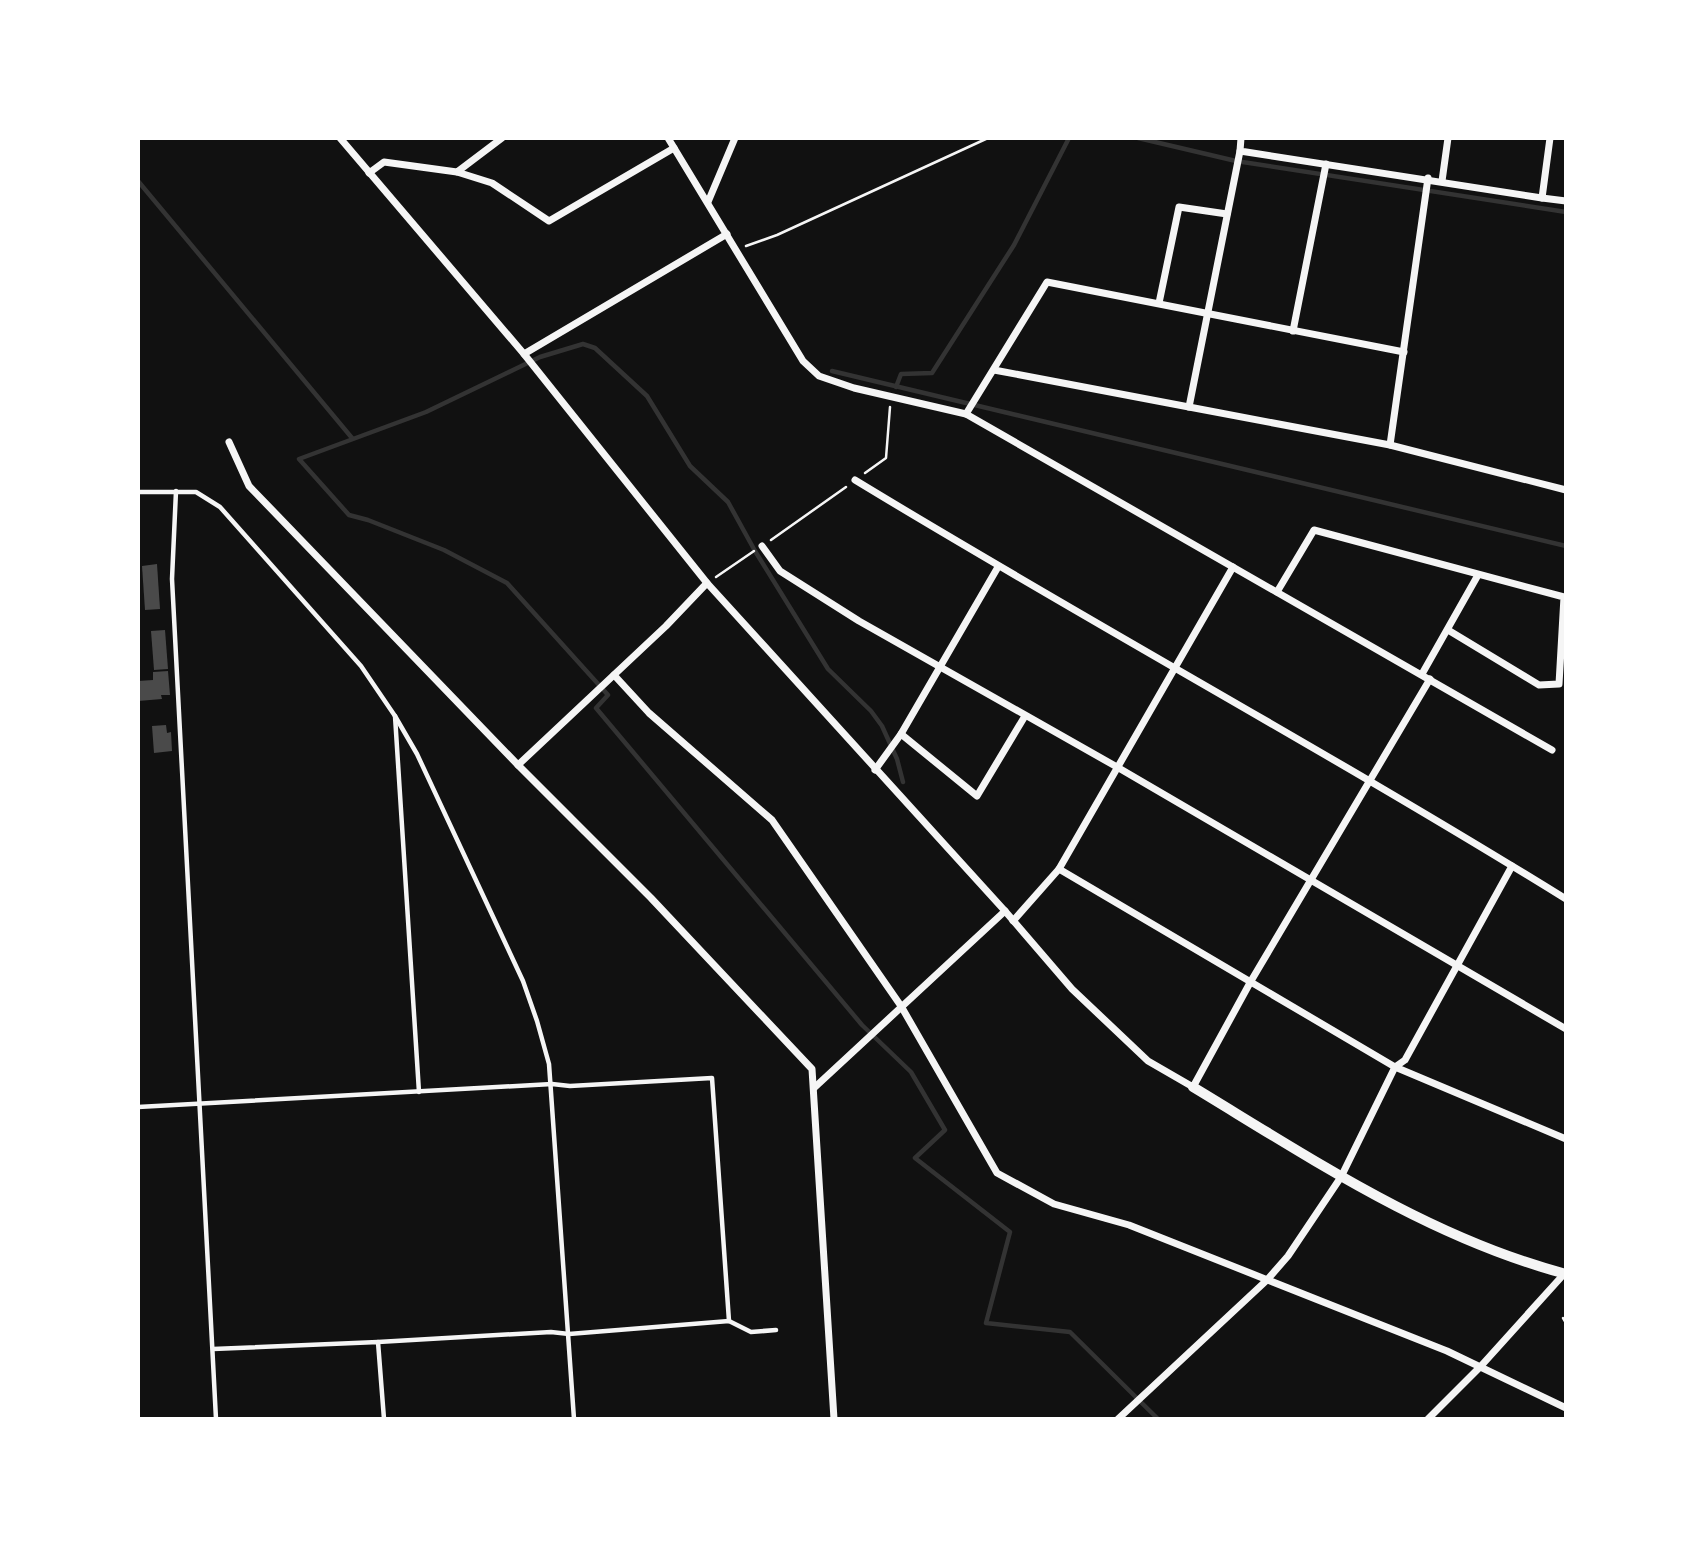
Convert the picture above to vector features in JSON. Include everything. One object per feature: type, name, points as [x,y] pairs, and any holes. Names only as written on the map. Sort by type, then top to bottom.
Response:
[{"type":"street","points":[[340,138],[524,354],[707,583],[1005,911],[1072,989],[1148,1061],[1341,1177],[1404,1211],[1465,1239],[1565,1274],[1481,1366],[1428,1419]]},
{"type":"street","points":[[457,172],[502,138]]},
{"type":"street","points":[[668,138],[803,361],[819,376],[966,414],[1552,750]]},
{"type":"street","points":[[708,202],[735,138]]},
{"type":"street","points":[[1189,407],[1241,138]]},
{"type":"street","points":[[1442,181],[1448,138]]},
{"type":"street","points":[[1542,198],[1549,138]]},
{"type":"street","points":[[369,173],[384,162],[457,172],[492,183],[549,221],[674,148]]},
{"type":"street","points":[[1239,155],[1428,178],[1566,201]]},
{"type":"street","points":[[1293,331],[1326,167]]},
{"type":"street","points":[[1390,445],[1428,178]]},
{"type":"street","points":[[1159,303],[1179,207],[1227,214]]},
{"type":"street","points":[[524,354],[727,234]]},
{"type":"street","points":[[966,414],[1047,282],[1404,352]]},
{"type":"street","points":[[994,370],[1390,445],[1566,490]]},
{"type":"street","points":[[229,442],[249,486],[518,765],[651,898],[812,1069],[834,1419]]},
{"type":"street","points":[[855,480],[998,567],[1369,781],[1566,899]]},
{"type":"street","points":[[1277,592],[1314,530],[1564,597],[1559,684],[1539,685],[1448,630]]},
{"type":"street","points":[[762,546],[780,572],[859,621],[1117,767],[1566,1029]]},
{"type":"street","points":[[876,770],[901,734],[998,567]]},
{"type":"street","points":[[1013,921],[1059,869],[1233,567]]},
{"type":"street","points":[[1422,674],[1478,575]]},
{"type":"street","points":[[518,765],[707,583]]},
{"type":"street","points":[[614,675],[649,713],[772,820],[901,1006],[997,1173],[1054,1204],[1129,1225],[1481,1366],[1566,1408]]},
{"type":"street","points":[[1193,1087],[1251,981],[1430,679]]},
{"type":"street","points":[[901,734],[977,796],[1025,716]]},
{"type":"street","points":[[1118,1419],[1267,1280],[1288,1256],[1341,1177],[1395,1067],[1405,1060],[1512,866]]},
{"type":"street","points":[[1059,869],[1395,1067],[1566,1139]]},
{"type":"street","points":[[814,1088],[1005,911]]},
{"type":"lane","points":[[176,491],[172,579],[216,1419]]},
{"type":"lane","points":[[138,492],[196,492],[220,507],[361,666],[417,754],[523,981],[549,1064],[574,1419]]},
{"type":"lane","points":[[395,716],[419,1092]]},
{"type":"lane","points":[[138,1107],[552,1084],[570,1086],[712,1079],[729,1321]]},
{"type":"lane","points":[[213,1349],[551,1332],[569,1334],[729,1321],[751,1332],[776,1330]]},
{"type":"lane","points":[[378,1342],[384,1419]]},
{"type":"path","points":[[737,250],[777,235],[988,138]]},
{"type":"path","points":[[707,583],[886,458],[891,396]]},
{"type":"path","points":[[1563,1318],[1566,1323]]},
{"type":"building","points":[[157,564],[160,609],[145,610],[142,566]]},
{"type":"building","points":[[165,630],[168,669],[154,670],[151,631]]},
{"type":"building","points":[[168,671],[170,695],[161,695],[162,699],[138,701],[138,681],[153,680],[153,672]]},
{"type":"building","points":[[166,725],[167,733],[171,732],[172,751],[154,753],[152,726]]},
{"type":"waterway","points":[[896,387],[901,374],[932,373],[1014,245],[1069,138]]},
{"type":"waterway","points":[[1138,138],[1236,161],[1566,212]]},
{"type":"waterway","points":[[138,181],[352,438]]},
{"type":"waterway","points":[[903,782],[897,759],[882,726],[871,711],[828,669],[728,502],[690,466],[647,396],[595,348],[583,344],[540,357],[426,412],[299,459],[349,515],[444,550],[507,583],[608,695],[596,708],[862,1025],[911,1072],[945,1130],[915,1158],[1010,1232],[986,1323],[1070,1332],[1158,1419]]},
{"type":"waterway","points":[[832,371],[1566,546]]}]
